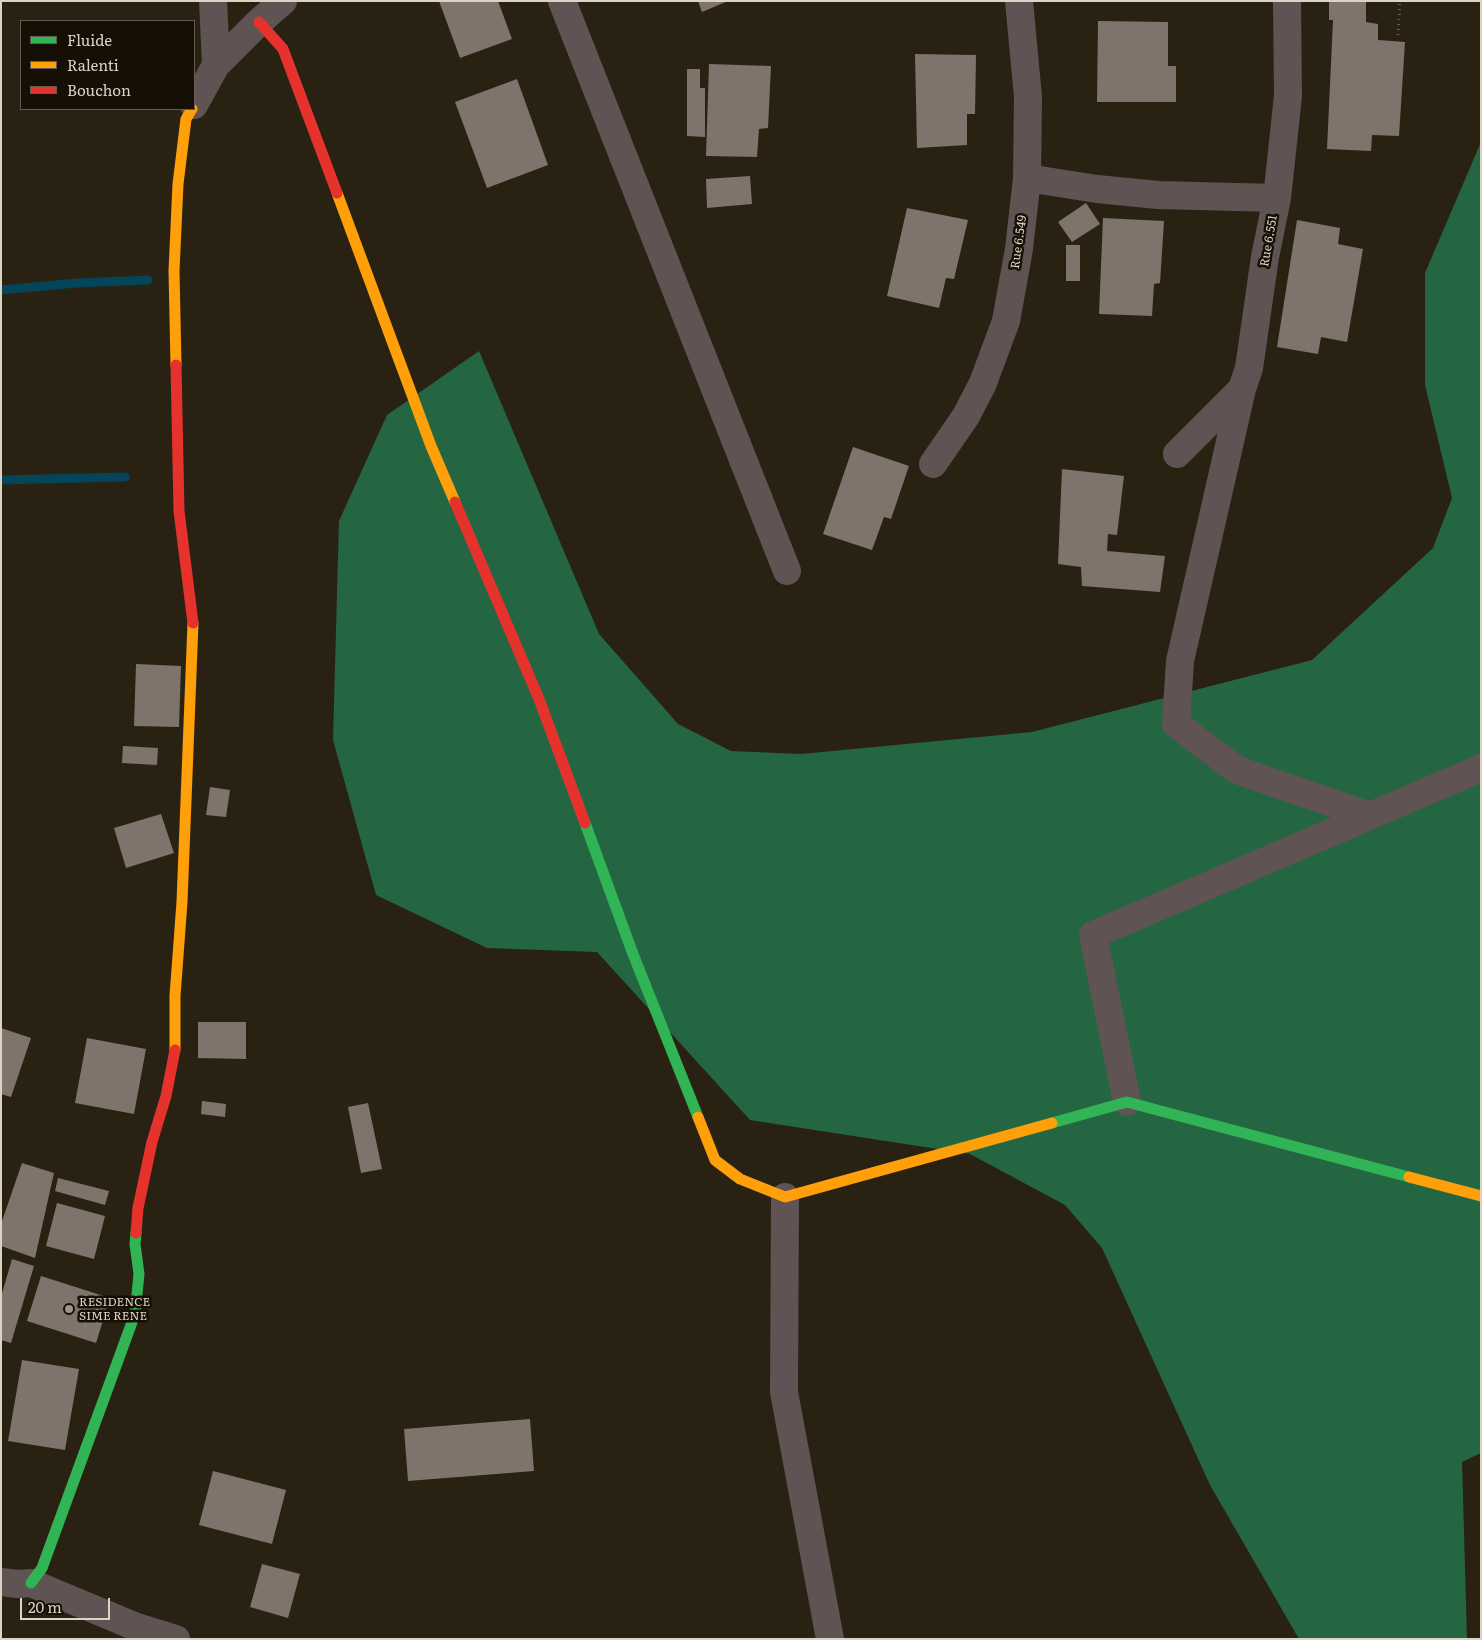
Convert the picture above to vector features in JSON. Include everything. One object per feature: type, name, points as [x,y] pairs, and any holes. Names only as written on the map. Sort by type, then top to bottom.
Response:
[{"type":"street","points":[[213,1],[216,65]]},
{"type":"street","points":[[195,103],[216,65],[283,1]]},
{"type":"street","points":[[562,1],[787,571]]},
{"type":"street","name":"Rue 6.549","points":[[933,464],[966,416],[983,383],[1006,321],[1019,250],[1028,178],[1028,97],[1019,1]]},
{"type":"street","name":"Rue 6.551","points":[[1177,454],[1242,389],[1249,368],[1276,198],[1288,96],[1287,1]]},
{"type":"street","points":[[259,22],[283,49],[292,70],[431,446],[539,700],[632,954],[715,1160],[740,1180],[785,1197],[1127,1102],[1481,1196]]},
{"type":"street","points":[[31,1583],[42,1568],[135,1314],[139,1274],[135,1244],[138,1208],[152,1142],[166,1096],[174,1049],[174,996],[182,902],[194,628],[179,511],[174,271],[178,184],[186,119],[191,110]]},
{"type":"street","points":[[1028,178],[1097,189],[1158,195],[1276,198]]},
{"type":"street","points":[[1242,389],[1180,661],[1176,724],[1237,770],[1370,816]]},
{"type":"street","points":[[1127,1102],[1093,936],[1481,768]]},
{"type":"street","points":[[785,1197],[784,1392],[830,1639]]},
{"type":"street","points":[[1,1582],[31,1583],[134,1626],[176,1639]]},
{"type":"path","points":[[1398,35],[1400,1]]},
{"type":"green space","points":[[1481,142],[1481,1453],[1462,1462],[1467,1639],[1299,1639],[1210,1485],[1102,1248],[1065,1205],[970,1154],[750,1120],[597,952],[487,948],[376,895],[333,740],[339,521],[387,415],[479,351],[599,634],[678,724],[731,751],[801,754],[1032,732],[1312,660],[1433,548],[1452,498],[1425,385],[1425,273]]},
{"type":"building","points":[[439,1],[498,1],[512,39],[460,58]]},
{"type":"building","points":[[698,1],[728,1],[702,12]]},
{"type":"building","points":[[1366,1],[1366,22],[1378,24],[1378,40],[1405,42],[1399,136],[1372,135],[1371,151],[1327,149],[1333,20],[1329,20],[1329,2]]},
{"type":"building","points":[[1098,21],[1168,22],[1168,66],[1176,66],[1176,102],[1097,102]]},
{"type":"building","points":[[915,54],[976,55],[975,114],[967,114],[967,145],[917,148]]},
{"type":"building","points":[[709,64],[771,66],[768,128],[759,129],[757,157],[706,156]]},
{"type":"building","points":[[687,69],[700,69],[700,88],[705,88],[705,137],[687,136]]},
{"type":"building","points":[[517,79],[548,165],[487,188],[455,102]]},
{"type":"building","points":[[750,176],[752,204],[707,208],[706,179]]},
{"type":"building","points":[[1086,203],[1100,224],[1072,242],[1058,222]]},
{"type":"building","points":[[907,208],[968,220],[954,279],[946,278],[939,308],[887,296]]},
{"type":"building","points":[[1103,218],[1164,221],[1160,283],[1154,284],[1152,316],[1099,314]]},
{"type":"building","points":[[1297,220],[1340,228],[1338,244],[1363,249],[1347,342],[1321,337],[1318,354],[1277,347]]},
{"type":"building","points":[[1066,245],[1080,245],[1080,281],[1066,281]]},
{"type":"building","points":[[853,447],[909,466],[891,519],[884,517],[872,550],[823,534]]},
{"type":"building","points":[[1062,469],[1124,476],[1117,535],[1108,534],[1107,551],[1165,556],[1160,592],[1082,586],[1081,567],[1058,564]]},
{"type":"building","points":[[136,664],[181,666],[179,727],[134,726]]},
{"type":"building","points":[[123,746],[158,748],[157,765],[122,763]]},
{"type":"building","points":[[210,787],[230,790],[226,817],[206,815]]},
{"type":"building","points":[[161,814],[174,853],[126,868],[114,828]]},
{"type":"building","points":[[198,1022],[246,1022],[246,1059],[198,1058]]},
{"type":"building","points":[[1,1028],[31,1038],[11,1097],[1,1094]]},
{"type":"building","points":[[87,1038],[146,1049],[134,1114],[75,1103]]},
{"type":"building","points":[[202,1101],[226,1104],[225,1117],[201,1114]]},
{"type":"building","points":[[368,1103],[382,1169],[361,1173],[348,1107]]},
{"type":"building","points":[[22,1163],[54,1173],[35,1258],[1,1246],[1,1224]]},
{"type":"building","points":[[58,1178],[109,1191],[105,1205],[55,1191]]},
{"type":"building","points":[[57,1203],[105,1216],[94,1259],[46,1246]]},
{"type":"building","points":[[12,1259],[34,1266],[11,1343],[1,1340],[1,1297]]},
{"type":"building","name":"RESIDENCE SIME RENE","points":[[41,1276],[110,1298],[96,1343],[27,1321]]},
{"type":"building","points":[[22,1360],[79,1369],[65,1450],[8,1441]]},
{"type":"building","points":[[530,1419],[534,1471],[408,1481],[404,1429]]},
{"type":"building","points":[[213,1471],[286,1490],[272,1544],[199,1525]]},
{"type":"building","points":[[262,1564],[300,1574],[288,1618],[250,1607]]},
{"type":"waterway","points":[[1,290],[77,283],[148,280]]},
{"type":"waterway","points":[[1,480],[125,477]]},
{"type":"traffic: fast","points":[[585,823],[633,954],[698,1117]]},
{"type":"traffic: fast","points":[[1052,1123],[1127,1102],[1409,1177]]},
{"type":"traffic: fast","points":[[31,1583],[42,1568],[135,1314],[139,1274],[135,1244],[136,1233]]},
{"type":"traffic: slow","points":[[176,365],[174,271],[178,184],[186,119],[191,110]]},
{"type":"traffic: slow","points":[[337,193],[431,446],[455,502]]},
{"type":"traffic: slow","points":[[175,1050],[175,996],[182,902],[193,623]]},
{"type":"traffic: slow","points":[[698,1117],[715,1160],[740,1179],[785,1197],[1052,1123]]},
{"type":"traffic: slow","points":[[1409,1177],[1481,1196]]},
{"type":"traffic: jam","points":[[259,22],[283,49],[337,193]]},
{"type":"traffic: jam","points":[[176,365],[179,511],[193,623]]},
{"type":"traffic: jam","points":[[455,502],[539,699],[585,823]]},
{"type":"traffic: jam","points":[[136,1233],[138,1208],[152,1142],[166,1096],[175,1050]]},
{"type":"place","name":"RESIDENCE SIME RENE","points":[[69,1309]]}]
